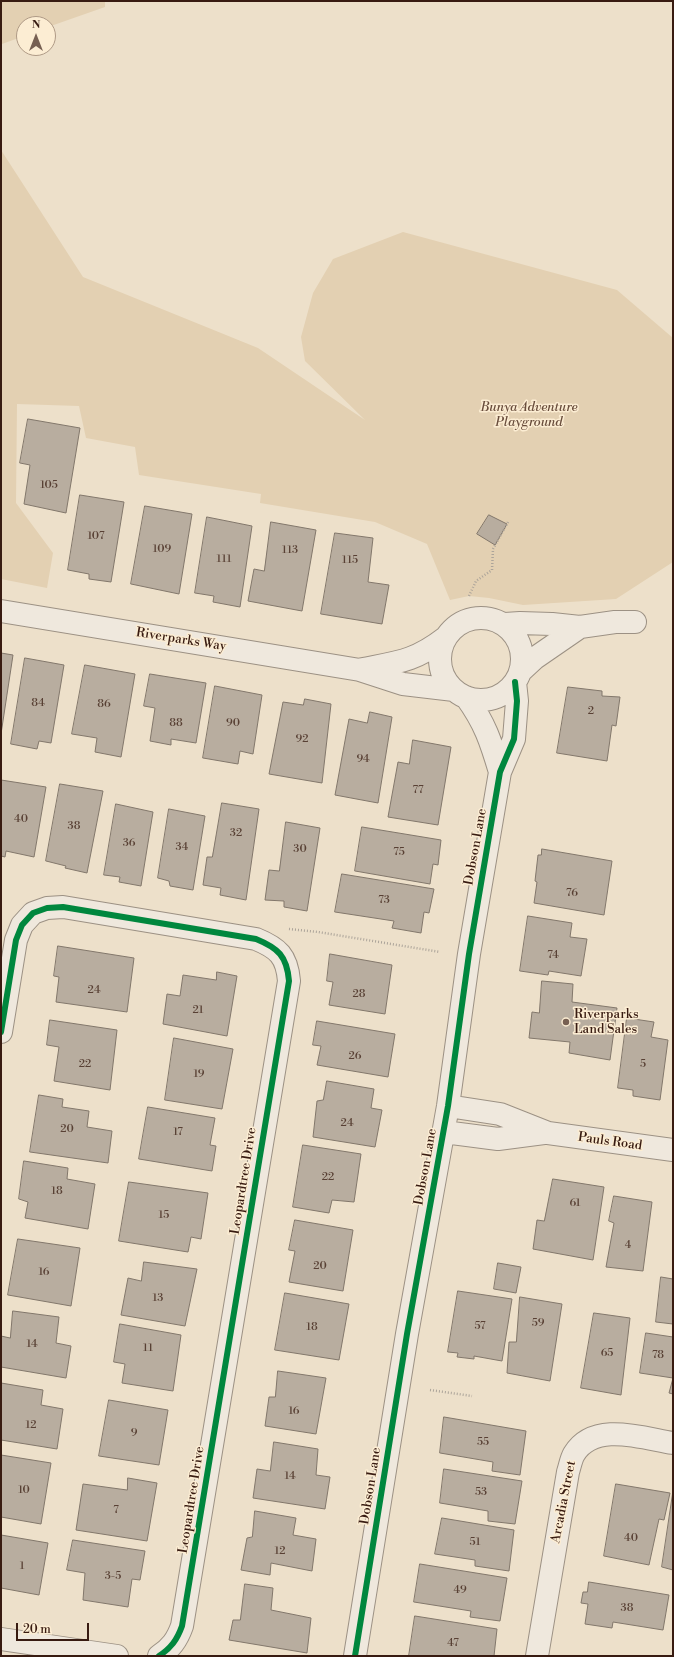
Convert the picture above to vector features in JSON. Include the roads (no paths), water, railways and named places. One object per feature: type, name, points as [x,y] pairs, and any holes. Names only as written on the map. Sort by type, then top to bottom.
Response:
[{"type":"street","name":"Riverparks Way","points":[[1,610],[360,670],[403,684],[460,694]]},
{"type":"street","points":[[518,677],[523,658],[520,645],[514,633],[505,624],[493,619],[480,617],[467,620],[454,627],[445,638],[440,651],[440,665],[445,679],[460,694],[480,700],[494,698],[506,692],[534,658],[580,627]]},
{"type":"street","points":[[505,624],[552,624],[580,627],[615,622],[636,622]]},
{"type":"street","name":"Riverparks Way","points":[[360,670],[412,658],[430,650],[445,638]]},
{"type":"street","name":"Dobson Lane","points":[[355,1656],[407,1334],[444,1132],[469,954],[500,772],[514,739],[518,677]]},
{"type":"street","name":"Dobson Lane","points":[[460,694],[478,713],[490,736],[500,772]]},
{"type":"street","name":"Leopardtree Drive","points":[[1,1032],[16,940],[22,925],[33,913],[47,908],[63,907],[256,939],[270,945],[281,954],[288,967],[289,981],[182,1626],[178,1638],[170,1649],[159,1656]]},
{"type":"street","name":"Pauls Road","points":[[448,1106],[500,1114],[548,1133],[673,1150]]},
{"type":"street","name":"Pauls Road","points":[[444,1132],[498,1139],[548,1133]]},
{"type":"street","name":"Arcadia Street","points":[[537,1656],[568,1472],[574,1454],[586,1440],[605,1434],[622,1435],[673,1443]]},
{"type":"street","points":[[1,1638],[117,1656]]},
{"type":"place","name":"Riverparks Land Sales","points":[[566,1022]]},
{"type":"park label","name":"Bunya Adventure Playground","points":[[529,416]]}]
